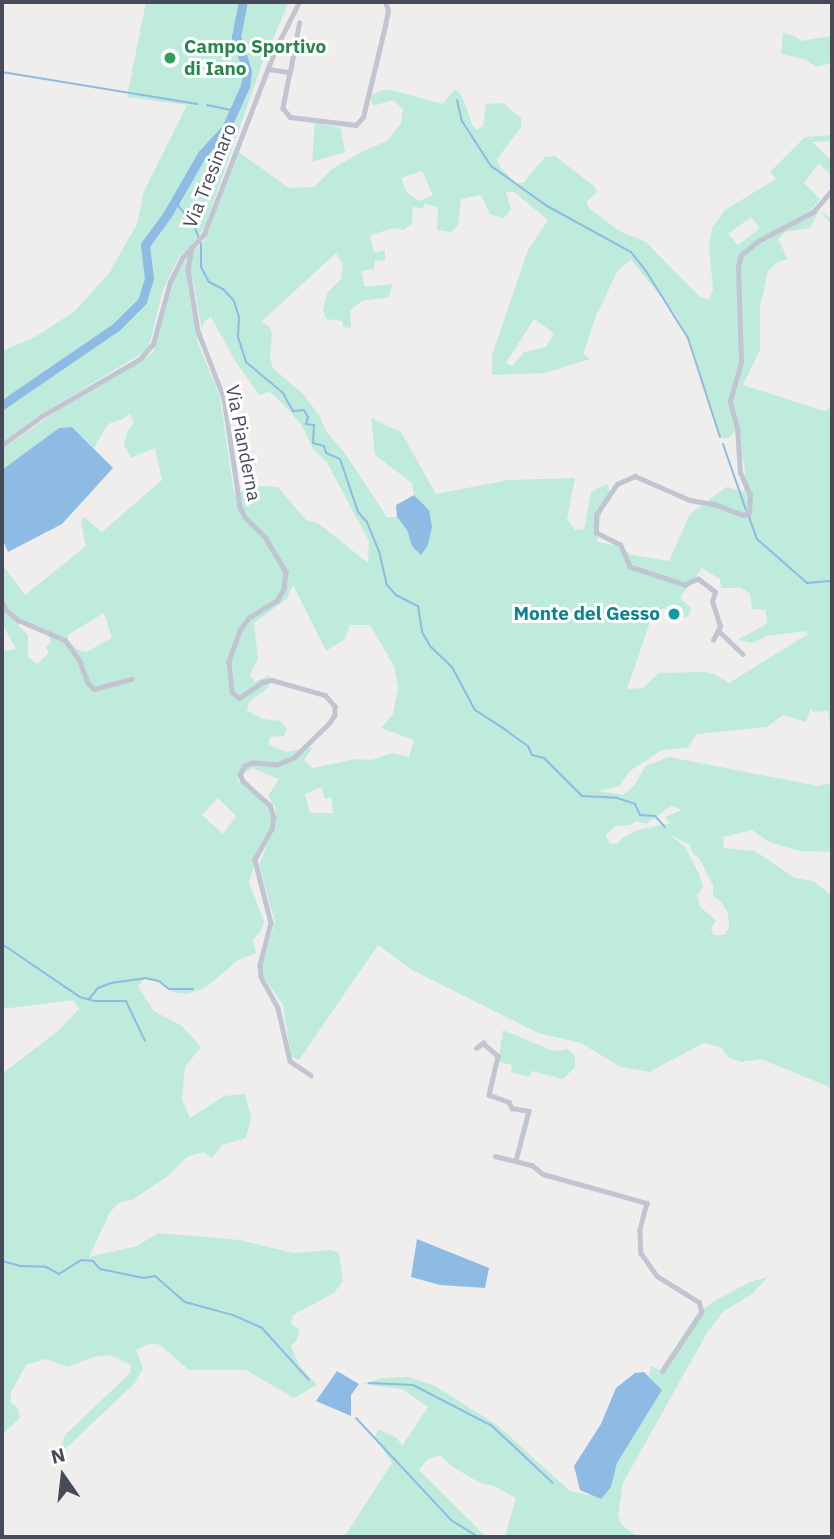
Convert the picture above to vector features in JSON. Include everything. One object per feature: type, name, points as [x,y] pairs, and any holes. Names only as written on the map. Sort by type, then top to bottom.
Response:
[{"type":"street","name":"Via Tresinaro","points":[[2,445],[150,350],[156,339],[170,282],[192,247],[200,240],[268,69],[299,2]]},
{"type":"street","points":[[299,23],[284,105],[290,117],[349,126],[359,123],[388,15],[385,2]]},
{"type":"street","points":[[268,69],[290,72]]},
{"type":"street","points":[[743,654],[719,631],[712,602],[715,592],[701,581],[685,585],[630,567],[620,545],[599,537],[594,525],[596,515],[617,484],[635,476],[690,500],[717,505],[743,515],[748,513],[750,495],[740,473],[737,428],[730,401],[741,362],[738,267],[741,255],[758,241],[813,212],[832,190]]},
{"type":"street","name":"Via Pianderna","points":[[192,247],[188,270],[198,331],[224,398],[240,507],[245,517],[265,537],[286,572],[284,590],[278,600],[249,618],[240,631],[229,662],[232,692],[239,698],[263,682],[272,680],[325,695],[335,706],[335,715],[330,723],[294,758],[277,765],[245,766],[240,774],[243,781],[261,796],[273,813],[272,829],[257,854],[255,866],[271,923],[260,965],[261,978],[278,1008],[287,1056],[293,1065],[312,1075]]},
{"type":"street","points":[[2,601],[6,610],[18,620],[65,640],[79,659],[88,683],[94,689],[132,678]]},
{"type":"street","points":[[713,640],[719,631]]},
{"type":"street","points":[[477,1048],[483,1044],[498,1056],[489,1095],[509,1102],[512,1108],[529,1111],[516,1161]]},
{"type":"street","points":[[495,1156],[532,1165],[543,1174],[647,1203],[640,1230],[640,1253],[657,1276],[699,1302],[702,1312],[663,1371]]},
{"type":"green space","points":[[146,2],[289,2],[262,64],[205,226],[196,241],[179,257],[163,290],[149,346],[144,352],[43,413],[2,443],[2,351],[35,337],[75,311],[109,273],[137,224],[144,191],[187,105],[127,97]]},
{"type":"green space","points":[[832,20],[832,63],[816,67],[805,59],[781,54],[783,33],[795,36],[801,41],[830,36]]},
{"type":"green space","points":[[455,89],[462,96],[472,124],[477,130],[483,126],[486,104],[503,103],[521,118],[521,127],[497,159],[500,167],[516,183],[523,183],[545,157],[555,156],[595,187],[597,192],[586,202],[589,208],[619,231],[646,242],[700,297],[709,300],[713,289],[709,248],[712,228],[725,210],[776,179],[770,172],[805,137],[832,135],[832,141],[812,142],[832,161],[832,176],[819,163],[804,183],[820,199],[810,211],[819,211],[810,228],[786,232],[778,239],[788,259],[778,262],[768,271],[760,306],[760,350],[743,385],[824,411],[832,407],[832,741],[828,711],[813,712],[811,708],[806,722],[783,715],[767,727],[697,734],[687,748],[662,750],[630,771],[619,786],[599,791],[623,795],[635,785],[645,766],[669,757],[818,786],[832,783],[832,852],[800,851],[769,842],[752,830],[723,837],[724,848],[755,851],[795,878],[813,881],[832,896],[832,1088],[761,1059],[741,1062],[728,1057],[721,1047],[704,1043],[649,1072],[621,1067],[581,1043],[538,1033],[412,970],[378,945],[299,1060],[291,1056],[283,1005],[263,976],[262,966],[275,922],[259,865],[277,819],[275,807],[268,796],[279,779],[252,768],[237,780],[267,802],[274,822],[257,854],[249,883],[264,921],[262,929],[253,940],[256,953],[238,960],[205,988],[186,994],[172,992],[159,981],[145,978],[138,986],[154,1011],[182,1026],[201,1047],[185,1067],[182,1100],[190,1118],[224,1096],[245,1094],[251,1118],[246,1138],[222,1145],[212,1158],[203,1152],[187,1157],[168,1176],[132,1200],[120,1202],[110,1212],[89,1257],[137,1246],[158,1233],[240,1240],[293,1253],[331,1250],[339,1253],[343,1281],[334,1293],[293,1315],[291,1323],[300,1330],[291,1346],[299,1365],[317,1385],[294,1398],[246,1370],[189,1370],[160,1345],[151,1343],[136,1350],[143,1368],[135,1383],[66,1448],[60,1448],[66,1434],[130,1373],[131,1365],[109,1355],[94,1357],[67,1367],[46,1359],[26,1365],[11,1392],[11,1403],[18,1408],[20,1418],[5,1432],[2,1445],[2,1074],[59,1030],[79,1009],[73,1000],[2,1009],[2,651],[16,649],[2,624],[2,564],[25,595],[86,546],[81,523],[84,517],[102,532],[162,480],[155,448],[131,458],[124,445],[127,432],[134,422],[130,413],[123,419],[108,424],[94,448],[72,427],[59,428],[2,470],[2,449],[60,409],[153,353],[174,280],[187,257],[205,240],[239,152],[289,188],[314,187],[332,169],[387,141],[401,123],[403,109],[393,100],[373,106],[370,96],[383,90],[391,90],[443,104]],"holes":[[[422,171],[433,195],[419,201],[407,193],[401,178]],[[506,192],[514,192],[548,220],[528,250],[492,355],[492,375],[545,373],[590,359],[583,354],[596,316],[618,270],[631,260],[676,315],[688,338],[720,437],[728,439],[737,429],[745,469],[744,492],[726,487],[690,514],[669,561],[632,555],[616,545],[597,542],[601,515],[610,491],[607,484],[591,492],[584,529],[575,530],[567,519],[575,478],[508,480],[436,494],[401,432],[371,418],[375,455],[412,483],[414,495],[429,510],[412,546],[407,530],[397,517],[387,517],[303,394],[273,368],[270,357],[272,333],[269,326],[261,322],[336,253],[343,264],[341,279],[327,293],[323,310],[326,319],[342,321],[343,327],[351,328],[350,310],[362,301],[389,297],[392,284],[365,287],[361,271],[374,269],[375,260],[385,261],[385,250],[374,253],[370,235],[394,228],[403,230],[412,224],[413,207],[423,208],[425,204],[438,207],[437,230],[451,232],[458,226],[461,199],[481,195],[490,214],[503,218],[511,210]],[[751,217],[760,228],[738,245],[728,234]],[[193,281],[202,330],[204,322],[211,317],[234,359],[259,395],[270,392],[301,424],[313,449],[326,461],[369,541],[368,563],[318,523],[306,520],[278,487],[256,486],[234,494],[220,397],[198,343],[187,283]],[[534,319],[554,333],[546,347],[524,352],[512,366],[506,363]],[[702,568],[720,579],[721,588],[741,588],[750,594],[752,609],[766,610],[767,624],[737,640],[753,643],[767,636],[805,631],[808,634],[729,683],[715,674],[704,672],[659,673],[643,688],[627,689],[653,613],[664,608],[678,620],[688,616],[691,608],[680,598]],[[293,585],[326,651],[345,639],[350,625],[370,625],[394,666],[398,688],[393,714],[381,728],[414,740],[409,757],[392,753],[372,760],[355,759],[313,768],[304,760],[313,747],[286,752],[268,744],[270,737],[284,736],[287,729],[280,721],[263,719],[247,711],[249,702],[268,688],[270,675],[254,682],[250,675],[258,658],[254,623],[287,599]],[[104,613],[112,638],[86,652],[76,649],[67,638],[69,634]],[[19,620],[47,631],[51,642],[46,647],[49,653],[37,664],[28,657],[28,635],[19,626]],[[321,787],[325,799],[331,797],[333,813],[310,813],[305,794]],[[218,798],[236,816],[223,834],[202,815]],[[671,806],[682,810],[665,817],[670,823],[638,830],[622,838],[617,844],[610,843],[605,835],[616,826],[630,825],[636,821],[646,824]],[[669,834],[690,845],[692,853],[699,858],[713,885],[713,896],[728,913],[729,927],[725,935],[714,935],[711,929],[716,920],[700,907],[697,895],[703,887],[685,847]]]},
{"type":"green space","points":[[315,123],[341,128],[345,152],[312,162]]},
{"type":"green space","points":[[819,211],[832,219],[832,225]]},
{"type":"green space","points":[[503,1030],[553,1051],[568,1049],[575,1056],[575,1067],[563,1079],[532,1071],[529,1077],[511,1072],[512,1065],[498,1062]]},
{"type":"green space","points":[[768,1277],[752,1294],[724,1311],[708,1331],[623,1483],[618,1515],[622,1525],[638,1537],[505,1537],[516,1498],[494,1486],[480,1483],[453,1467],[440,1455],[428,1459],[419,1470],[486,1537],[344,1537],[392,1463],[375,1438],[378,1429],[397,1438],[402,1446],[428,1407],[402,1389],[363,1384],[382,1378],[409,1377],[435,1386],[497,1425],[570,1491],[589,1495],[611,1487],[617,1463],[661,1390],[649,1376],[651,1366],[660,1370],[697,1314],[714,1301],[750,1282]]},
{"type":"water","points":[[72,427],[113,468],[62,524],[8,552],[2,538],[2,470],[59,428]]},
{"type":"water","points":[[414,495],[429,510],[432,527],[428,545],[421,555],[412,546],[407,530],[397,517],[396,505]]},
{"type":"water","points":[[417,1239],[489,1268],[485,1288],[440,1285],[411,1277]]},
{"type":"water","points":[[337,1371],[359,1384],[351,1395],[351,1416],[316,1401]]},
{"type":"water","points":[[644,1372],[662,1390],[617,1463],[611,1487],[601,1499],[580,1490],[574,1466],[601,1424],[616,1388],[635,1373]]},
{"type":"waterway","points":[[2,405],[116,327],[142,301],[149,278],[145,245],[167,215],[202,154],[226,128],[245,86],[247,71],[236,37],[243,2]]},
{"type":"waterway","points":[[2,72],[197,104]]},
{"type":"waterway","points":[[457,100],[462,121],[491,166],[547,206],[631,252],[646,271],[688,338],[720,437]]},
{"type":"waterway","points":[[207,105],[235,111]]},
{"type":"waterway","points":[[175,202],[194,225],[201,244],[201,267],[209,282],[223,289],[234,301],[239,317],[238,337],[246,362],[283,393],[293,411],[304,410],[308,417],[306,424],[314,425],[313,443],[324,446],[326,453],[340,459],[358,512],[367,522],[379,551],[387,585],[396,595],[418,606],[422,632],[430,646],[452,667],[475,710],[528,746],[532,755],[544,758],[582,796],[617,798],[635,804],[640,815],[655,816],[665,827]]},
{"type":"waterway","points":[[723,444],[746,510]]},
{"type":"waterway","points":[[749,517],[757,539],[807,583],[832,581]]},
{"type":"waterway","points":[[2,944],[80,997],[94,1001],[126,1001],[145,1041]]},
{"type":"waterway","points":[[89,999],[98,988],[111,983],[145,978],[159,981],[169,989],[193,989]]},
{"type":"waterway","points":[[2,1261],[21,1266],[46,1267],[59,1274],[81,1260],[93,1261],[100,1269],[144,1278],[155,1276],[185,1302],[233,1315],[262,1328],[309,1380]]},
{"type":"waterway","points":[[369,1383],[413,1385],[492,1426],[553,1483]]},
{"type":"waterway","points":[[356,1418],[451,1520],[478,1537]]},
{"type":"place","name":"Campo Sportivo di Iano","points":[[170,58]]},
{"type":"place","name":"Monte del Gesso","points":[[674,614]]}]
